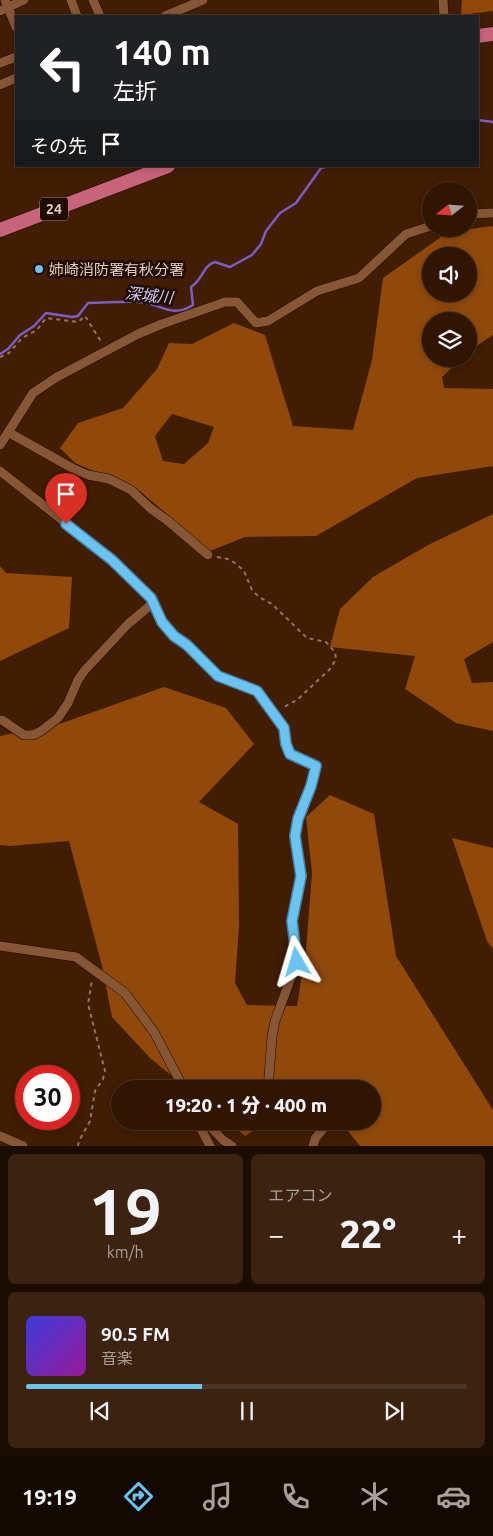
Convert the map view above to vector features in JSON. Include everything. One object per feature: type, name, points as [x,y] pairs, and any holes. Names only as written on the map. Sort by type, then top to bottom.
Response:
[{"type":"main road","points":[[479,36],[493,34]]},
{"type":"main road","name":"24","points":[[0,230],[165,167]]},
{"type":"street","points":[[15,25],[5,6],[24,0]]},
{"type":"street","points":[[70,0],[77,15]]},
{"type":"street","points":[[93,0],[100,15]]},
{"type":"street","points":[[166,15],[204,0]]},
{"type":"street","points":[[444,0],[444,15]]},
{"type":"street","points":[[0,63],[15,57]]},
{"type":"street","points":[[0,85],[15,78]]},
{"type":"street","points":[[478,214],[493,213]]},
{"type":"street","points":[[0,445],[33,393],[57,377],[138,334],[225,302],[237,302],[256,323],[268,321],[317,291],[359,278],[406,234],[422,229]]},
{"type":"street","points":[[8,432],[72,468],[108,479],[131,490],[208,555]]},
{"type":"street","points":[[0,471],[112,560],[151,598],[162,622],[174,636],[187,645],[218,676],[257,691],[284,728],[286,744],[290,754],[316,766],[311,786],[298,819],[295,836],[301,876],[292,921],[297,962],[272,1036],[269,1080]]},
{"type":"street","points":[[2,720],[24,735],[32,735],[42,731],[58,718],[85,670],[128,624],[153,603]]},
{"type":"street","points":[[0,946],[76,958],[126,993],[154,1032],[180,1080]]},
{"type":"street","points":[[202,1130],[209,1144],[219,1137]]},
{"type":"street","points":[[213,1130],[232,1146]]},
{"type":"street","points":[[312,1146],[323,1130]]},
{"type":"street","points":[[0,1136],[23,1146]]},
{"type":"path","points":[[0,357],[9,353],[22,338],[37,330],[46,318],[78,322],[85,316],[107,352]]},
{"type":"path","points":[[208,555],[228,559],[235,563],[244,571],[252,590],[259,597],[272,604],[307,638],[326,642],[335,652],[336,659],[330,669],[297,700],[273,713]]},
{"type":"path","points":[[78,1146],[90,1121],[95,1091],[103,1080],[105,1071],[88,1004],[91,980],[100,975]]},
{"type":"shaded area","points":[[462,0],[493,0],[493,11],[461,15]]},
{"type":"shaded area","points":[[493,226],[493,335],[477,346],[477,312],[422,312],[422,367],[453,367],[442,377],[444,388],[493,389],[493,466],[417,478],[316,536],[245,537],[210,551],[141,492],[75,463],[60,448],[78,423],[123,408],[157,369],[169,343],[192,344],[234,323],[265,335],[293,426],[353,430],[372,360],[383,278],[422,250],[422,302],[477,302],[477,247],[427,247],[440,238],[478,238],[478,228]],"holes":[[[172,414],[214,427],[208,443],[184,464],[163,461],[155,436]]]},
{"type":"shaded area","points":[[493,514],[493,642],[464,659],[472,683],[493,682],[493,731],[456,723],[405,689],[415,656],[330,647],[340,609],[373,577],[428,545]]},
{"type":"shaded area","points":[[0,566],[6,573],[72,577],[69,628],[0,661]]},
{"type":"shaded area","points":[[164,687],[226,708],[254,744],[199,802],[238,824],[239,926],[235,983],[247,1005],[297,1006],[306,950],[312,873],[306,817],[330,795],[374,814],[396,956],[493,1110],[493,1146],[360,1146],[347,1130],[381,1130],[381,1080],[177,1080],[150,1058],[112,1017],[102,966],[69,841],[10,846],[0,845],[0,736],[62,723]]},
{"type":"shaded area","points":[[452,838],[493,848],[493,949],[487,941]]},
{"type":"shaded area","points":[[238,1130],[254,1130],[245,1136]]},
{"type":"waterway","name":"深城川","points":[[479,120],[493,122]]},
{"type":"waterway","name":"深城川","points":[[0,354],[8,349],[20,335],[34,326],[46,313],[72,317],[78,316],[88,303],[140,302],[178,311],[193,305],[191,287],[198,281],[207,267],[215,262],[230,267],[252,255],[261,244],[266,231],[280,213],[296,203],[321,168],[324,167]]},
{"type":"place","name":"姉崎消防署有秋分署","points":[[39,269]]},
{"type":"route","points":[[66,524],[112,560],[151,598],[162,622],[174,636],[187,645],[218,676],[257,691],[284,728],[286,744],[290,754],[316,766],[311,786],[298,819],[295,836],[301,876],[292,921],[297,962]]}]
